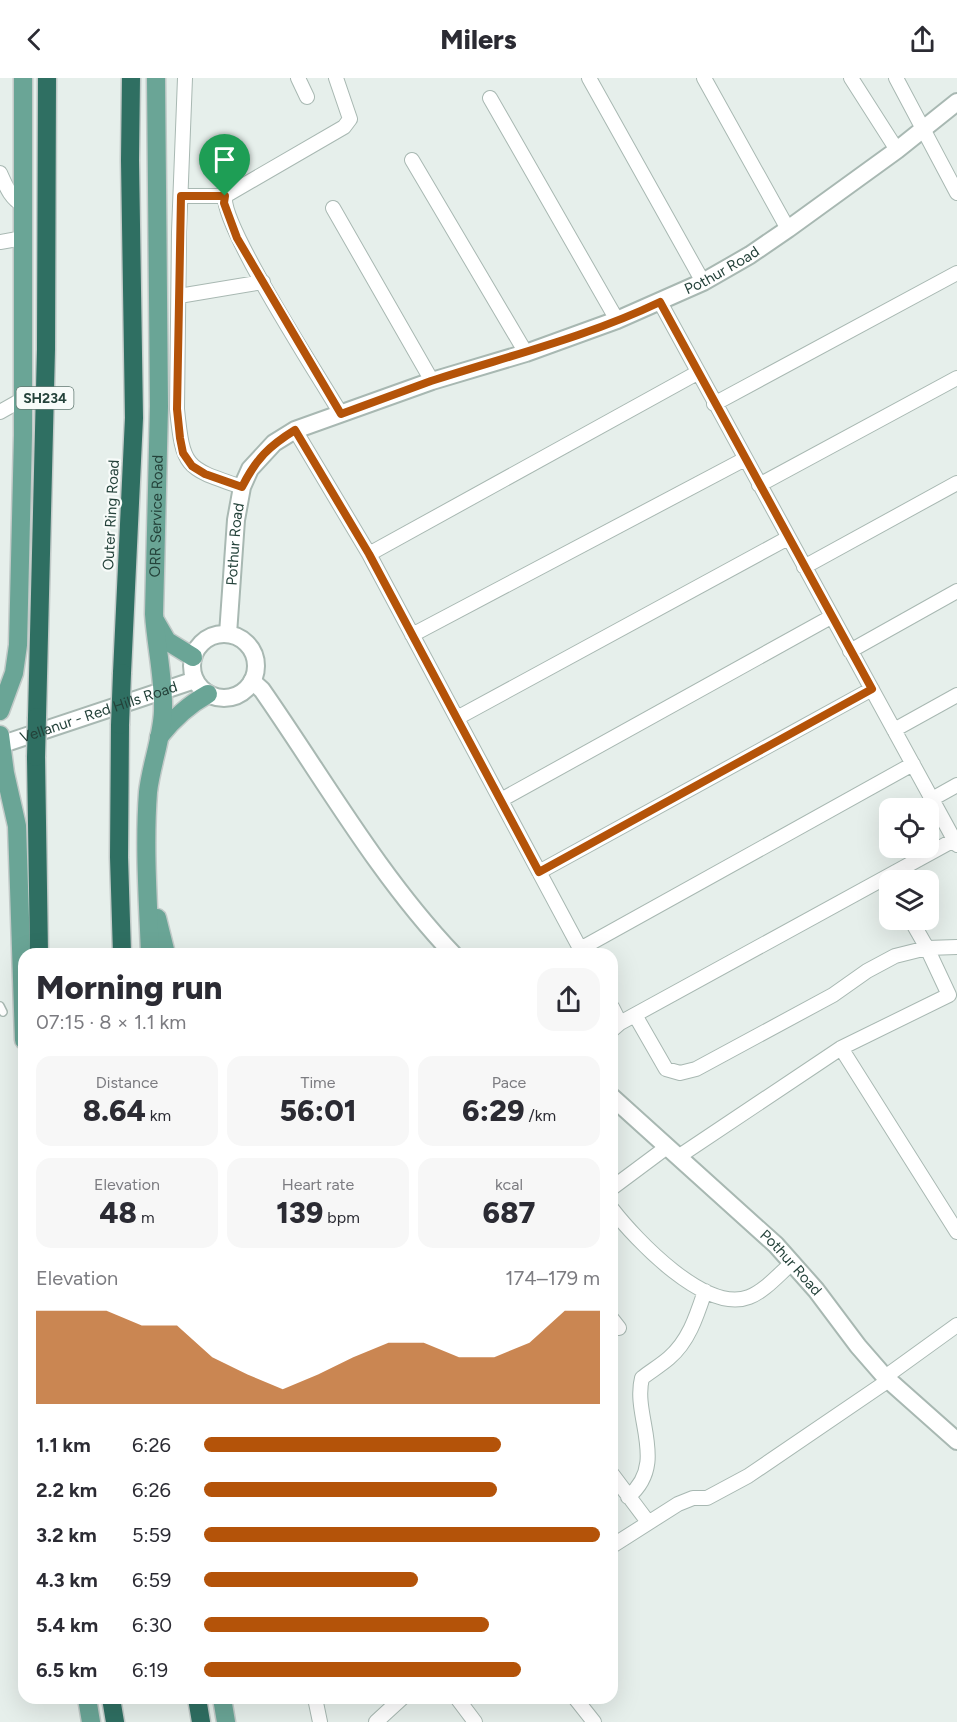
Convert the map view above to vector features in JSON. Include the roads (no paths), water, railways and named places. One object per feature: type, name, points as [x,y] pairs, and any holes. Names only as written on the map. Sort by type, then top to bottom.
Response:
[{"type":"highway","name":"SH234","points":[[39,948],[36,757],[46,349],[46,78]]},
{"type":"highway","name":"Outer Ring Road","points":[[122,948],[119,857],[120,725],[134,418],[131,78]]},
{"type":"highway","points":[[112,1704],[115,1722]]},
{"type":"highway","points":[[198,1704],[201,1722]]},
{"type":"main road","points":[[1,700],[14,673],[17,653],[23,399],[23,78]]},
{"type":"main road","name":"ORR Service Road","points":[[150,948],[148,791],[163,714],[163,690],[154,618],[159,406],[156,78]]},
{"type":"main road","points":[[154,618],[167,640],[193,657]]},
{"type":"main road","points":[[158,739],[179,714],[193,702],[201,687]]},
{"type":"main road","points":[[0,741],[16,826],[19,856],[20,948]]},
{"type":"main road","points":[[0,787],[11,802]]},
{"type":"main road","points":[[148,888],[164,948]]},
{"type":"main road","points":[[88,1704],[91,1722]]},
{"type":"main road","points":[[223,1704],[226,1722]]},
{"type":"street","points":[[185,78],[177,409],[183,453],[192,466],[205,474],[242,487]]},
{"type":"street","points":[[298,78],[307,97]]},
{"type":"street","points":[[181,196],[225,196],[344,127],[350,119],[336,78]]},
{"type":"street","points":[[590,78],[703,282]]},
{"type":"street","points":[[704,78],[788,229]]},
{"type":"street","points":[[851,78],[897,150]]},
{"type":"street","points":[[896,78],[957,194]]},
{"type":"street","points":[[490,98],[617,320]]},
{"type":"street","name":"Pothur Road","points":[[228,634],[236,520],[242,487],[259,458],[274,443],[295,430],[432,381],[526,353],[617,320],[703,282],[750,255],[788,229],[897,150],[957,102]]},
{"type":"street","points":[[412,160],[526,353]]},
{"type":"street","points":[[0,173],[8,193],[16,202],[23,205]]},
{"type":"street","points":[[225,196],[224,203],[237,238],[341,414]]},
{"type":"street","points":[[333,208],[432,381]]},
{"type":"street","points":[[0,242],[23,238]]},
{"type":"street","points":[[714,404],[957,273]]},
{"type":"street","points":[[179,296],[263,282]]},
{"type":"street","points":[[660,302],[931,798]]},
{"type":"street","points":[[369,554],[697,373]]},
{"type":"street","points":[[759,484],[957,378]]},
{"type":"street","points":[[0,412],[23,399]]},
{"type":"street","points":[[295,430],[369,554],[580,948]]},
{"type":"street","points":[[412,635],[745,459]]},
{"type":"street","points":[[804,567],[957,483]]},
{"type":"street","points":[[457,718],[788,538]]},
{"type":"street","points":[[850,651],[957,591]]},
{"type":"street","points":[[501,800],[831,617]]},
{"type":"street","points":[[228,634],[243,640],[253,652],[256,667],[252,681],[247,688],[235,696],[221,698],[201,687],[192,669],[193,657],[207,639],[228,634]]},
{"type":"street","points":[[252,681],[262,690],[421,921],[447,948]]},
{"type":"street","name":"Vellanur - Red Hills Road","points":[[0,741],[163,690],[201,687]]},
{"type":"street","points":[[539,872],[872,689]]},
{"type":"street","points":[[894,730],[957,695]]},
{"type":"street","points":[[587,948],[913,764]]},
{"type":"street","points":[[934,798],[957,785]]},
{"type":"street","points":[[905,870],[956,842],[939,812]]},
{"type":"street","points":[[618,1025],[879,884]]},
{"type":"street","points":[[618,1184],[841,1048],[949,995],[917,930]]},
{"type":"street","points":[[635,1015],[666,1069],[680,1073],[696,1070],[833,994],[881,962],[927,948],[957,947]]},
{"type":"street","points":[[841,1048],[957,1232]]},
{"type":"street","name":"Pothur Road","points":[[618,1102],[776,1245],[816,1290],[858,1346],[887,1379],[957,1441]]},
{"type":"street","points":[[618,1216],[655,1256],[715,1296],[738,1300],[751,1297],[792,1263]]},
{"type":"street","points":[[628,1497],[638,1489],[645,1473],[648,1453],[641,1397],[642,1378],[669,1359],[679,1348],[690,1329],[705,1291]]},
{"type":"street","points":[[618,1542],[678,1504],[693,1498],[707,1498],[748,1476],[887,1379],[957,1325]]},
{"type":"street","points":[[618,1483],[648,1522]]},
{"type":"street","points":[[316,1704],[320,1722]]},
{"type":"street","points":[[376,1722],[396,1704]]},
{"type":"street","points":[[462,1704],[475,1722]]},
{"type":"street","points":[[580,1704],[594,1722]]}]
